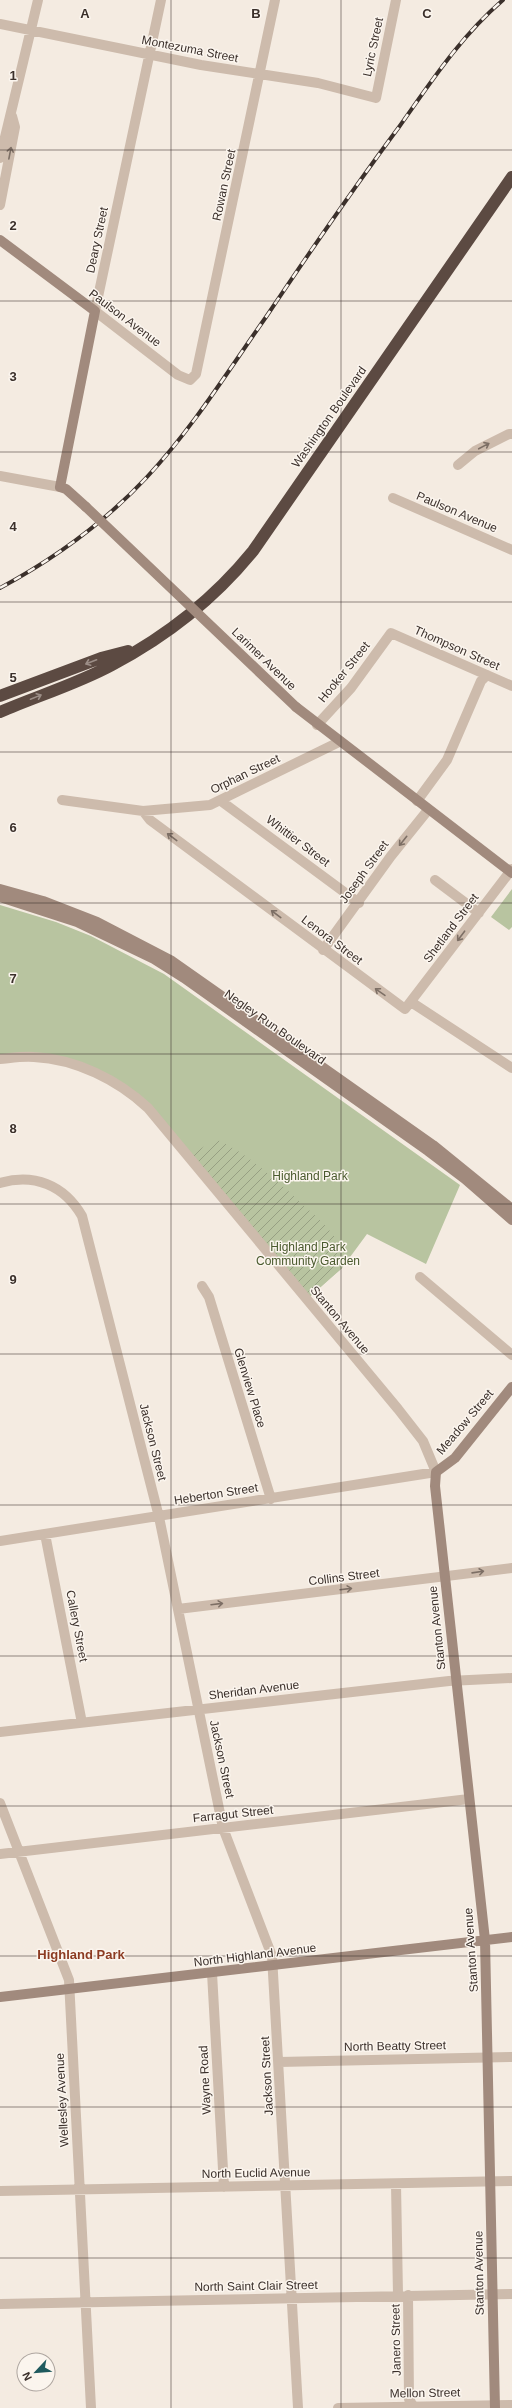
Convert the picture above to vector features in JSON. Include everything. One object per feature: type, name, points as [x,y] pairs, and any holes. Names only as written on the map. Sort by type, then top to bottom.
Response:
[{"type":"highway","name":"Washington Boulevard","points":[[0,712],[106,668],[172,628],[203,605],[231,578],[253,551],[512,177]]},
{"type":"highway","name":"Washington Boulevard","points":[[0,696],[101,658],[142,646]]},
{"type":"street","points":[[0,158],[6,127],[12,116],[38,0]]},
{"type":"street","name":"Deary Street","points":[[60,487],[95,312],[161,0]]},
{"type":"street","name":"Rowan Street","points":[[196,374],[275,0]]},
{"type":"street","name":"Lyric Street","points":[[376,98],[396,0]]},
{"type":"street","name":"Montezuma Street","points":[[0,24],[150,55],[260,75],[318,83],[376,98]]},
{"type":"street","points":[[0,204],[15,127],[12,116]]},
{"type":"street","name":"Paulson Avenue","points":[[0,240],[183,379],[190,380],[196,374]]},
{"type":"street","points":[[458,465],[475,451],[509,434],[512,434]]},
{"type":"street","name":"Larimer Avenue","points":[[0,476],[60,487],[66,490],[86,507],[296,707],[317,725],[511,871]]},
{"type":"street","name":"Paulson Avenue","points":[[393,498],[512,550]]},
{"type":"street","name":"Thompson Street","points":[[391,633],[512,686]]},
{"type":"street","name":"Hooker Street","points":[[317,725],[351,688],[391,633]]},
{"type":"street","points":[[417,801],[447,760],[481,681],[487,675]]},
{"type":"street","name":"Orphan Street","points":[[62,800],[142,811],[210,805],[221,801],[339,742]]},
{"type":"street","name":"Whittier Street","points":[[221,801],[359,903]]},
{"type":"street","name":"Joseph Street","points":[[323,950],[359,903],[391,856],[428,810]]},
{"type":"street","name":"Lenora Street","points":[[142,811],[150,820],[323,950],[405,1009],[411,1002]]},
{"type":"street","name":"Shetland Street","points":[[411,1002],[511,871]]},
{"type":"street","points":[[435,880],[479,913]]},
{"type":"street","name":"Negley Run Boulevard","points":[[0,889],[43,901],[98,922],[172,961],[433,1145],[512,1209]]},
{"type":"street","name":"Negley Run Boulevard","points":[[0,897],[59,915],[94,929],[168,968],[428,1151],[466,1179],[512,1220]]},
{"type":"street","points":[[411,1002],[512,1068]]},
{"type":"street","name":"Stanton Avenue","points":[[0,1059],[34,1057],[68,1062],[102,1076],[144,1103],[398,1409],[423,1441],[436,1472],[434,1486],[485,1940],[495,2406]]},
{"type":"street","name":"Jackson Street","points":[[0,1182],[19,1178],[36,1180],[55,1186],[64,1193],[82,1216],[159,1517],[223,1828],[272,1956],[298,2408]]},
{"type":"street","points":[[420,1277],[512,1356]]},
{"type":"street","name":"Glenview Place","points":[[202,1286],[209,1297],[271,1499]]},
{"type":"street","name":"Meadow Street","points":[[436,1472],[455,1458],[512,1387]]},
{"type":"street","name":"Heberton Street","points":[[0,1541],[436,1472]]},
{"type":"street","name":"Callery Street","points":[[45,1534],[82,1723]]},
{"type":"street","name":"Collins Street","points":[[178,1609],[512,1568]]},
{"type":"street","name":"Sheridan Avenue","points":[[0,1732],[456,1680],[512,1678]]},
{"type":"street","name":"Farragut Street","points":[[0,1854],[469,1799]]},
{"type":"street","name":"Wellesley Avenue","points":[[0,1803],[69,1980],[91,2408]]},
{"type":"street","name":"North Highland Avenue","points":[[0,1997],[512,1937]]},
{"type":"street","name":"Wayne Road","points":[[212,1973],[224,2187]]},
{"type":"street","name":"North Beatty Street","points":[[279,2062],[512,2057]]},
{"type":"street","name":"North Euclid Avenue","points":[[0,2191],[512,2181]]},
{"type":"street","name":"Janero Street","points":[[396,2184],[410,2399],[414,2407]]},
{"type":"street","name":"North Saint Clair Street","points":[[0,2304],[512,2294]]},
{"type":"street","name":"Mellon Street","points":[[338,2408],[512,2405]]},
{"type":"green space","points":[[512,889],[512,927],[509,930],[491,917]]},
{"type":"green space","name":"Highland Park","points":[[0,905],[56,922],[91,936],[164,974],[460,1185],[426,1264],[367,1234],[342,1268],[306,1300],[166,1128],[102,1076],[34,1057],[0,1059]]},
{"type":"green space","name":"Highland Park Community Garden","points":[[216,1139],[250,1159],[270,1175],[319,1219],[328,1228],[338,1242],[342,1253],[342,1268],[306,1300],[189,1156]]},
{"type":"railway","points":[[0,588],[40,565],[96,524],[131,494],[163,459],[209,399],[331,221],[447,60],[473,29],[503,0]]},
{"type":"district","name":"Highland Park","points":[[81,1954]]}]
